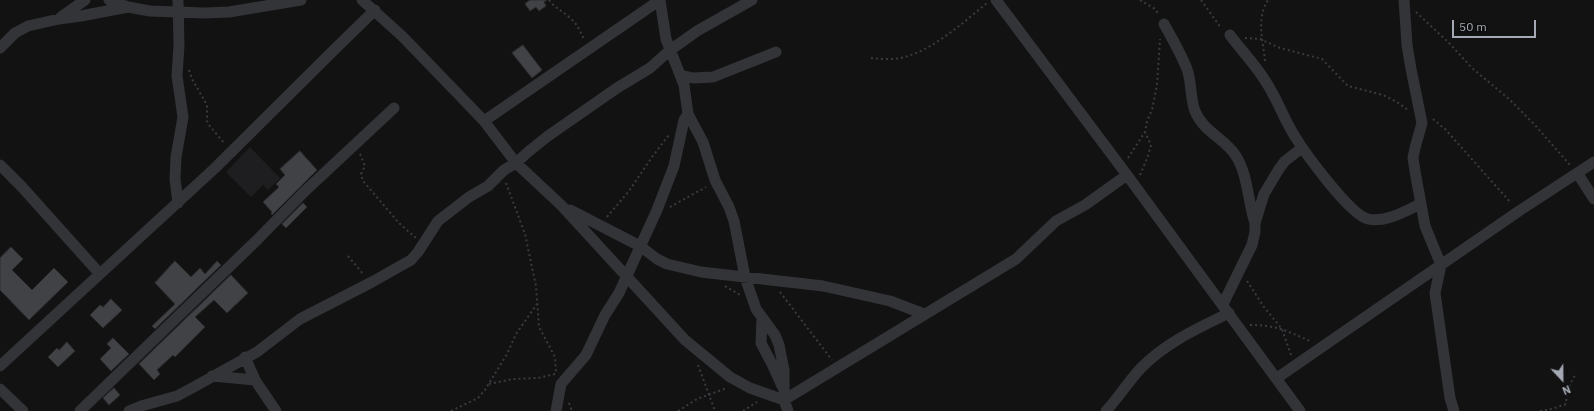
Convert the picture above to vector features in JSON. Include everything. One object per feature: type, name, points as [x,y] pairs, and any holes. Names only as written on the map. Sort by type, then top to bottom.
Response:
[{"type":"street","points":[[59,19],[85,0]]},
{"type":"street","points":[[109,0],[128,7],[150,11],[177,12],[230,12],[300,0]]},
{"type":"street","points":[[178,0],[177,12],[179,44],[177,76],[183,116],[176,157],[175,180],[178,203]]},
{"type":"street","points":[[364,0],[402,36],[484,121],[516,163],[561,205],[671,326],[697,351],[719,369],[741,384],[785,401]]},
{"type":"street","points":[[484,121],[660,0],[669,50],[680,75],[686,95],[688,114],[703,142],[715,180],[729,207],[734,221],[745,277],[759,314],[775,335],[779,345],[784,370],[785,401]]},
{"type":"street","points":[[129,411],[177,396],[245,357],[257,352],[300,319],[411,260],[438,221],[469,197],[488,186],[504,170],[516,163],[548,136],[617,88],[650,68],[669,50],[697,31],[752,0]]},
{"type":"street","points":[[996,0],[1124,171],[1300,411]]},
{"type":"street","points":[[1405,2],[1407,45],[1422,123],[1413,158],[1425,226],[1441,265],[1435,293],[1450,398],[1454,411]]},
{"type":"street","points":[[0,48],[15,33],[28,26],[128,7]]},
{"type":"street","points":[[0,366],[178,203],[375,10]]},
{"type":"street","points":[[1106,411],[1141,368],[1157,353],[1226,309],[1240,269],[1252,245],[1255,232],[1255,223],[1244,178],[1236,156],[1224,143],[1213,135],[1200,120],[1195,111],[1187,70],[1164,24]]},
{"type":"street","points":[[1230,35],[1264,79],[1302,148],[1345,202],[1356,213],[1369,219],[1380,219],[1395,216],[1420,204]]},
{"type":"street","points":[[680,75],[693,78],[713,77],[776,52]]},
{"type":"street","points":[[80,411],[257,240],[304,192],[394,108]]},
{"type":"street","points":[[556,411],[561,384],[586,355],[599,326],[618,294],[657,210],[669,182],[684,120],[688,114]]},
{"type":"street","points":[[1255,223],[1264,194],[1279,169],[1285,161],[1302,148]]},
{"type":"street","points":[[1277,378],[1519,211],[1578,174],[1594,162]]},
{"type":"street","points":[[0,165],[22,187],[100,274]]},
{"type":"street","points":[[785,401],[837,367],[1016,259],[1056,221],[1085,205],[1124,171]]},
{"type":"street","points":[[1578,174],[1594,199]]},
{"type":"street","points":[[561,205],[598,226],[640,246],[657,259],[667,264],[701,272],[824,286],[890,302],[924,314]]},
{"type":"street","points":[[759,314],[761,344],[773,366],[785,401]]},
{"type":"street","points":[[245,357],[255,380],[276,411]]},
{"type":"street","points":[[211,376],[255,380]]},
{"type":"street","points":[[0,389],[23,411]]},
{"type":"path","points":[[549,0],[558,10],[569,16],[573,21],[588,49]]},
{"type":"path","points":[[871,58],[895,59],[917,53],[961,25],[991,0]]},
{"type":"path","points":[[1124,171],[1145,132],[1147,121],[1152,110],[1157,85],[1160,38],[1164,24],[1155,9],[1140,0]]},
{"type":"path","points":[[1201,0],[1222,29],[1230,35],[1263,40],[1285,50],[1322,59],[1348,86],[1383,95],[1410,111],[1432,118],[1445,129],[1519,211]]},
{"type":"path","points":[[1265,66],[1261,16],[1268,0]]},
{"type":"path","points":[[1405,2],[1450,44],[1472,68],[1534,124],[1578,174]]},
{"type":"path","points":[[187,65],[192,80],[207,105],[207,121],[209,125],[232,151]]},
{"type":"path","points":[[1135,186],[1148,156],[1151,145],[1145,132]]},
{"type":"path","points":[[598,226],[630,191],[652,157],[671,133]]},
{"type":"path","points":[[363,137],[360,153],[365,166],[361,174],[363,181],[405,230],[416,238],[424,241]]},
{"type":"path","points":[[504,170],[506,182],[526,234],[536,286],[539,327],[554,357],[556,374],[561,384]]},
{"type":"path","points":[[348,256],[366,278],[372,282]]},
{"type":"path","points":[[1240,269],[1264,306],[1282,329],[1295,366]]},
{"type":"path","points":[[771,280],[837,367]]},
{"type":"path","points":[[721,284],[740,295],[759,314]]},
{"type":"path","points":[[451,411],[478,398],[489,384],[516,334],[537,304]]},
{"type":"path","points":[[1239,327],[1257,325],[1282,329],[1295,333],[1309,341],[1329,343]]},
{"type":"path","points":[[697,351],[699,367],[715,411]]},
{"type":"path","points":[[489,384],[513,379],[538,378],[556,374]]},
{"type":"path","points":[[1540,411],[1566,404],[1567,391],[1575,375]]},
{"type":"path","points":[[678,411],[708,394],[741,384]]},
{"type":"shaded area","points":[[250,147],[280,178],[268,190],[263,185],[251,197],[226,172]]},
{"type":"building","points":[[530,0],[547,0],[544,2],[546,6],[539,11],[536,7],[530,11],[525,4]]},
{"type":"building","points":[[523,45],[542,70],[532,78],[512,53]]},
{"type":"building","points":[[300,151],[317,170],[272,215],[272,212],[263,202],[279,187],[276,184],[285,175],[280,169]]},
{"type":"building","points":[[303,203],[307,207],[286,228],[282,224]]},
{"type":"building","points":[[11,247],[23,259],[12,270],[32,290],[54,268],[68,282],[29,320],[0,290],[0,258]]},
{"type":"building","points":[[175,261],[191,277],[200,268],[205,274],[217,261],[221,265],[155,329],[152,326],[175,304],[155,283]]},
{"type":"building","points":[[231,275],[248,293],[227,313],[214,300],[195,317],[205,327],[175,357],[173,355],[157,370],[160,374],[154,380],[139,364]]},
{"type":"building","points":[[111,299],[122,310],[103,328],[90,315],[100,305],[103,307]]},
{"type":"building","points":[[113,338],[129,354],[111,371],[100,359],[111,348],[107,344]]},
{"type":"building","points":[[67,342],[75,351],[58,367],[48,357],[57,348],[59,350]]},
{"type":"building","points":[[114,388],[120,395],[109,405],[103,398]]}]
